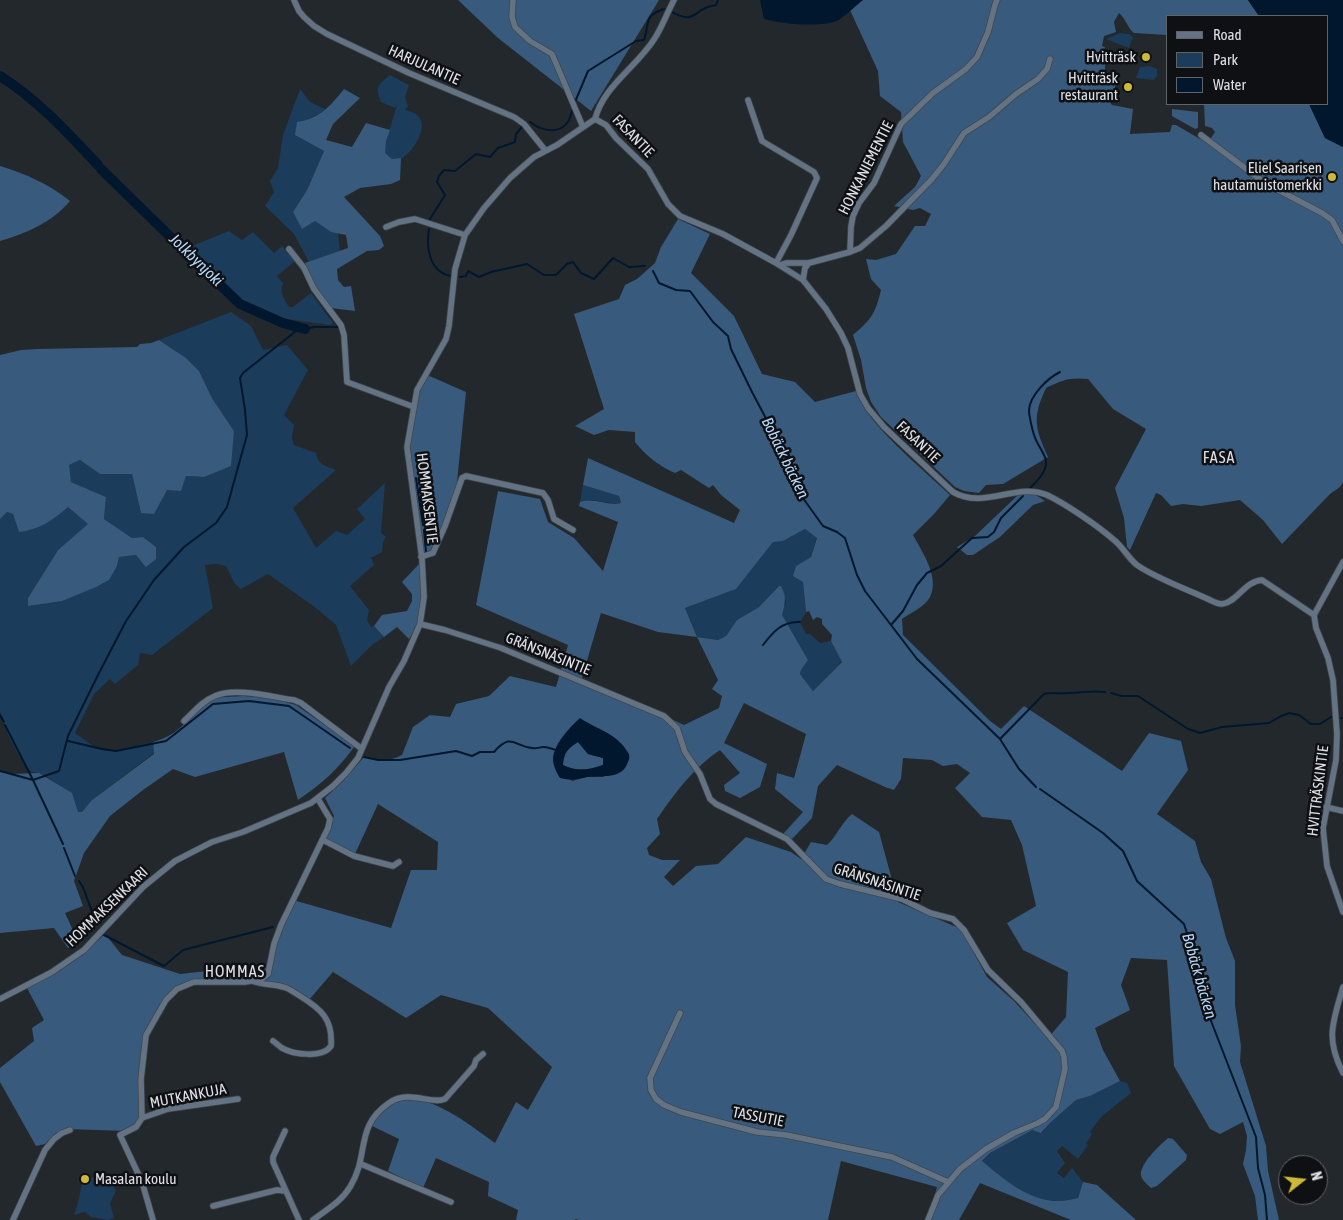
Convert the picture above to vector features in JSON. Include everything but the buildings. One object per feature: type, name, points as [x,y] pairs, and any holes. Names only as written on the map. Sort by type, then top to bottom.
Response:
[{"type":"street","name":"HARJULANTIE","points":[[294,0],[299,11],[314,26],[409,73],[514,118],[524,124],[545,150]]},
{"type":"street","points":[[513,0],[512,17],[515,27],[530,41],[552,54],[583,127]]},
{"type":"street","points":[[595,119],[603,100],[614,84],[655,38],[674,0]]},
{"type":"street","name":"HONKANIEMENTIE","points":[[850,252],[851,227],[859,203],[874,182],[902,124],[933,93],[966,69],[977,57],[988,32],[997,0]]},
{"type":"street","points":[[778,264],[810,263],[860,248],[886,226],[925,186],[944,164],[964,133],[989,117],[1016,94],[1038,79],[1046,69],[1050,59]]},
{"type":"street","points":[[748,100],[762,141],[814,172],[817,178],[778,264]]},
{"type":"street","name":"HOMMAKSENTIE","points":[[358,758],[389,687],[403,663],[420,624],[424,597],[422,556],[408,452],[417,390],[446,339],[455,269],[465,235],[484,208],[510,178],[534,157],[557,145],[595,119]]},
{"type":"street","name":"FASANTIE","points":[[595,119],[606,125],[616,138],[648,169],[668,204],[680,216],[722,234],[778,264],[803,280],[826,309],[841,333],[848,348],[860,394],[868,408],[884,427],[953,492],[973,499],[1026,492],[1046,495],[1068,507],[1114,540],[1139,566],[1210,600],[1220,604],[1226,603],[1251,583],[1262,580],[1314,615]]},
{"type":"street","points":[[1201,135],[1265,183],[1332,220],[1343,241]]},
{"type":"street","points":[[386,227],[415,219],[465,235]]},
{"type":"street","points":[[289,249],[304,268],[314,289],[342,325],[347,382],[414,407]]},
{"type":"street","points":[[803,280],[805,268],[810,263]]},
{"type":"street","points":[[422,556],[433,553],[462,478],[466,476],[543,493],[548,500],[554,519],[574,530]]},
{"type":"street","points":[[1314,615],[1343,562]]},
{"type":"street","name":"HVITTRÄSKINTIE","points":[[1314,615],[1316,628],[1328,658],[1333,680],[1337,734],[1336,760],[1323,828],[1324,846],[1332,883],[1343,912]]},
{"type":"street","name":"GRÄNSNÄSINTIE","points":[[420,624],[501,648],[664,716],[677,728],[685,752],[697,768],[710,799],[716,804],[787,839],[826,879],[902,899],[930,912],[949,916],[958,923],[988,970],[1022,1002],[1057,1043],[1064,1056],[1066,1069],[1056,1107],[1045,1119],[1014,1133],[986,1149],[960,1169],[938,1195],[928,1220]]},
{"type":"street","points":[[184,721],[203,703],[216,695],[242,692],[294,700],[301,703],[362,749]]},
{"type":"street","name":"HOMMAKSENKAARI","points":[[0,999],[52,972],[84,950],[143,887],[175,861],[212,842],[301,809],[318,799],[346,774],[358,758]]},
{"type":"street","points":[[154,1220],[142,1182],[120,1135],[136,1127],[142,1118],[141,1079],[146,1035],[166,1000],[177,989],[194,982],[252,981],[262,979],[268,974],[274,944],[281,925],[328,828],[330,818],[318,799]]},
{"type":"street","points":[[1326,807],[1343,811]]},
{"type":"street","points":[[322,840],[354,856],[393,866],[399,862]]},
{"type":"street","points":[[252,981],[261,985],[284,987],[308,1001],[323,1014],[331,1030],[331,1046],[324,1053],[319,1054],[313,1055],[283,1049],[273,1041]]},
{"type":"street","points":[[1343,987],[1332,1026],[1332,1038],[1334,1050],[1343,1073]]},
{"type":"street","name":"TASSUTIE","points":[[680,1013],[650,1078],[651,1090],[656,1099],[664,1105],[681,1112],[757,1132],[786,1135],[892,1157],[948,1182]]},
{"type":"street","points":[[313,1220],[342,1198],[351,1186],[361,1164],[363,1145],[374,1115],[391,1102],[405,1097],[440,1101],[450,1095],[476,1060],[483,1054]]},
{"type":"street","name":"MUTKANKUJA","points":[[142,1118],[168,1109],[238,1099]]},
{"type":"street","points":[[13,1220],[45,1150],[54,1139],[70,1130]]},
{"type":"street","points":[[285,1131],[273,1157],[273,1162],[299,1220]]},
{"type":"street","points":[[361,1164],[451,1202]]},
{"type":"street","points":[[213,1206],[277,1190],[286,1192]]},
{"type":"green space","points":[[1120,33],[1129,34],[1133,37],[1129,48],[1106,39]]},
{"type":"green space","points":[[1150,66],[1157,69],[1157,76],[1154,80],[1136,78],[1140,67]]},
{"type":"green space","points":[[390,75],[409,85],[405,97],[408,106],[405,110],[417,115],[421,119],[422,125],[419,137],[412,149],[404,157],[396,159],[392,159],[384,153],[397,105],[395,108],[381,102],[378,93],[380,84]]},
{"type":"green space","points":[[300,89],[310,102],[327,110],[306,120],[296,135],[324,151],[307,190],[293,212],[315,221],[331,232],[338,233],[340,251],[309,262],[294,234],[265,206],[274,192],[270,181],[278,168],[283,135]]},
{"type":"green space","points":[[229,231],[242,240],[253,232],[274,253],[282,246],[295,261],[277,276],[283,283],[282,293],[289,307],[293,307],[311,293],[333,323],[330,325],[264,316],[251,311],[188,251],[192,246]]},
{"type":"green space","points":[[231,312],[251,326],[263,350],[287,345],[308,370],[284,415],[294,425],[292,438],[294,445],[316,453],[321,463],[336,470],[293,508],[316,548],[336,531],[347,535],[365,519],[357,509],[385,483],[381,533],[386,537],[383,542],[382,552],[371,558],[374,565],[350,586],[369,610],[367,620],[371,627],[374,626],[384,637],[372,645],[351,666],[336,625],[316,608],[268,574],[241,589],[235,584],[226,566],[216,564],[205,565],[213,608],[152,655],[140,653],[138,665],[115,684],[110,679],[94,694],[75,733],[95,747],[109,751],[124,750],[153,742],[154,753],[92,800],[83,812],[78,812],[59,786],[46,777],[31,772],[16,751],[2,719],[0,711],[0,519],[7,512],[13,514],[19,532],[45,523],[68,507],[89,524],[58,550],[28,598],[28,606],[34,605],[117,566],[119,557],[136,555],[156,559],[156,547],[143,537],[132,538],[104,519],[106,497],[71,482],[68,465],[80,460],[100,474],[132,474],[141,513],[186,476],[204,477],[234,431],[212,398],[199,371],[186,358],[159,340]]},
{"type":"green space","points":[[583,485],[619,496],[621,503],[590,500],[580,502]]},
{"type":"green space","points":[[805,529],[817,537],[811,557],[796,566],[803,582],[806,612],[800,622],[806,634],[810,634],[820,643],[831,641],[842,661],[813,691],[800,674],[808,660],[781,615],[786,602],[779,586],[759,607],[737,620],[726,636],[718,640],[697,637],[685,608],[736,589],[773,541],[783,541]]},
{"type":"green space","points":[[1120,1081],[1127,1083],[1131,1093],[1101,1117],[1090,1132],[1092,1134],[1086,1144],[1088,1145],[1078,1159],[1062,1146],[1057,1151],[1065,1163],[1057,1173],[1064,1178],[1072,1168],[1083,1182],[1078,1198],[1058,1201],[1037,1197],[1017,1188],[982,1162],[990,1153],[1032,1129],[1042,1133],[1050,1123],[1076,1100],[1090,1096]]},
{"type":"green space","points":[[84,1177],[110,1179],[116,1191],[110,1203],[114,1218],[108,1220],[91,1217],[85,1212],[74,1215]]},
{"type":"shaded area","points":[[458,0],[659,0],[591,111],[498,38]]},
{"type":"shaded area","points":[[863,0],[1248,0],[1258,15],[1166,15],[1166,35],[1134,33],[1119,13],[1114,22],[1116,32],[1104,36],[1102,46],[1105,47],[1104,50],[1099,52],[1098,56],[1105,65],[1105,75],[1115,77],[1114,93],[1110,94],[1109,101],[1112,105],[1133,109],[1130,134],[1170,132],[1172,125],[1176,125],[1200,139],[1211,138],[1215,132],[1212,128],[1205,126],[1204,105],[1309,105],[1325,138],[1343,147],[1343,482],[1282,544],[1263,520],[1240,500],[1201,506],[1183,504],[1171,506],[1161,495],[1156,493],[1130,550],[1127,547],[1124,518],[1115,488],[1146,429],[1113,409],[1088,379],[1076,378],[1066,380],[1046,388],[1039,407],[1037,423],[1040,438],[1048,457],[1003,484],[986,485],[979,493],[964,491],[955,487],[881,417],[871,402],[866,388],[861,360],[853,335],[872,316],[881,290],[871,279],[866,259],[876,260],[896,254],[915,226],[925,226],[931,214],[920,208],[913,210],[894,206],[915,187],[921,176],[903,142],[901,112],[880,96],[878,71],[850,10]]},
{"type":"shaded area","points":[[344,89],[360,98],[333,124],[326,140],[352,147],[366,123],[390,130],[386,141],[385,153],[392,159],[401,158],[400,180],[391,184],[360,188],[344,197],[380,236],[384,246],[379,250],[367,251],[337,269],[338,280],[344,287],[351,286],[355,311],[331,308],[314,286],[305,263],[348,248],[346,235],[331,232],[315,221],[302,229],[293,212],[307,190],[324,151],[295,135],[297,122],[319,114]]},
{"type":"shaded area","points":[[1172,109],[1198,112],[1198,128],[1195,129],[1172,116]]},
{"type":"shaded area","points":[[0,166],[37,180],[54,189],[70,201],[47,221],[0,241]]},
{"type":"shaded area","points":[[678,219],[710,234],[691,273],[734,316],[762,374],[795,382],[815,402],[856,391],[862,404],[884,432],[950,495],[913,535],[929,565],[933,589],[925,604],[902,619],[903,635],[990,721],[1001,729],[1024,706],[1122,771],[1149,733],[1181,741],[1188,770],[1157,814],[1195,841],[1201,862],[1211,879],[1226,938],[1235,961],[1235,1005],[1241,1046],[1240,1062],[1266,1146],[1268,1171],[1279,1220],[1258,1220],[1255,1196],[1243,1164],[1247,1136],[1243,1122],[1220,1134],[1210,1129],[1174,1066],[1167,960],[1131,958],[1121,985],[1130,1010],[1095,1028],[1103,1050],[1120,1081],[1090,1096],[1076,1100],[1041,1133],[1032,1130],[990,1153],[982,1161],[1017,1188],[1047,1200],[1061,1201],[1078,1198],[1083,1182],[1097,1185],[1136,1220],[1071,1220],[980,1183],[959,1220],[928,1220],[937,1187],[841,1161],[828,1220],[516,1220],[518,1210],[488,1196],[489,1182],[436,1158],[423,1188],[388,1171],[399,1139],[372,1126],[385,1109],[399,1101],[415,1100],[432,1104],[449,1112],[495,1143],[516,1102],[528,1110],[552,1067],[488,1008],[441,995],[406,1018],[333,972],[308,1001],[284,987],[252,981],[194,982],[177,989],[166,1000],[146,1035],[141,1079],[142,1118],[127,1131],[67,1129],[56,1133],[45,1144],[36,1146],[0,1082],[0,1068],[34,1041],[32,1028],[44,1020],[27,988],[74,961],[105,934],[122,955],[180,974],[271,964],[274,944],[293,900],[391,928],[411,870],[437,870],[438,842],[378,804],[354,856],[323,840],[334,816],[325,798],[364,757],[383,760],[393,759],[402,755],[413,727],[430,715],[450,717],[456,704],[489,696],[510,676],[556,687],[568,645],[476,605],[498,491],[540,499],[548,522],[574,538],[603,571],[618,522],[579,506],[580,502],[590,500],[621,503],[619,496],[583,485],[588,458],[734,523],[740,510],[721,495],[713,485],[709,488],[681,470],[675,473],[658,464],[635,442],[635,432],[609,430],[594,435],[575,426],[604,409],[574,314],[619,299],[625,285],[637,279],[655,263],[661,247]],"holes":[[[805,529],[817,538],[811,557],[796,566],[793,576],[803,582],[806,612],[809,611],[813,620],[817,617],[822,619],[822,624],[832,635],[831,641],[842,662],[813,691],[800,674],[808,660],[782,615],[785,600],[781,586],[759,607],[737,620],[726,636],[718,640],[697,637],[685,608],[736,589],[773,542],[783,541]],[[601,613],[658,632],[697,637],[718,680],[712,689],[722,696],[719,708],[684,725],[581,681]],[[744,703],[806,734],[794,778],[777,773],[775,789],[803,812],[783,834],[792,839],[812,818],[818,786],[837,765],[894,790],[901,779],[903,758],[932,760],[943,766],[957,764],[970,773],[955,788],[982,817],[1011,820],[1022,845],[1036,906],[1007,923],[1023,950],[1068,972],[1066,1017],[1048,1038],[1014,1001],[987,977],[961,929],[898,902],[879,832],[852,814],[827,845],[811,842],[801,859],[791,852],[746,837],[718,864],[696,866],[673,886],[664,877],[680,860],[662,860],[649,855],[647,848],[660,834],[657,819],[685,781],[720,750],[740,773],[724,785],[725,791],[740,798],[760,787],[767,764],[724,743]],[[585,722],[611,736],[604,777],[587,777],[572,781],[555,768],[555,752],[566,735]]]},
{"type":"shaded area","points":[[159,340],[186,358],[199,371],[212,398],[234,431],[231,466],[204,477],[186,476],[181,491],[167,490],[154,514],[141,513],[132,474],[100,474],[80,460],[69,465],[71,482],[106,497],[104,519],[132,538],[143,537],[156,547],[156,559],[146,567],[136,555],[119,557],[117,566],[109,580],[96,587],[62,601],[28,606],[28,598],[58,550],[88,524],[68,507],[45,524],[26,531],[19,532],[13,514],[7,512],[0,519],[0,355],[21,350],[37,349],[137,347],[140,344]]},
{"type":"shaded area","points":[[425,374],[466,392],[456,492],[433,553],[421,557],[408,458],[414,407]]},
{"type":"shaded area","points":[[1018,495],[1036,495],[1045,501],[1033,505],[1000,537],[973,555],[967,555],[957,547],[975,536]]},
{"type":"shaded area","points":[[419,564],[422,596],[419,623],[409,639],[397,627],[384,637],[374,626],[382,615],[407,611],[412,601],[412,594],[402,582]]},
{"type":"shaded area","points":[[243,696],[271,698],[296,705],[355,746],[329,776],[298,800],[284,752],[195,777],[173,769],[110,816],[84,853],[74,881],[83,906],[65,913],[77,939],[68,948],[54,928],[0,933],[0,771],[10,774],[39,773],[72,793],[78,812],[82,812],[92,800],[154,754],[153,742],[173,733],[199,709],[215,699]]},
{"type":"shaded area","points":[[578,742],[588,754],[603,758],[603,765],[583,770],[563,765],[567,751]]},
{"type":"shaded area","points":[[1168,1138],[1173,1139],[1187,1155],[1186,1160],[1157,1186],[1151,1188],[1142,1178],[1141,1171],[1151,1155]]},
{"type":"water","points":[[760,0],[863,0],[837,21],[808,25],[764,19]]},
{"type":"water","points":[[1248,0],[1343,0],[1343,147],[1325,138],[1309,105],[1328,105],[1328,15],[1258,15]]},
{"type":"water","points":[[580,718],[605,732],[622,745],[628,752],[629,759],[621,772],[611,776],[572,780],[560,778],[554,764],[554,753],[563,737]],"holes":[[[578,742],[588,754],[603,758],[603,765],[583,770],[563,765],[567,751]]]},
{"type":"waterway","name":"Bobäck bäcken","points":[[672,12],[680,16],[691,17],[703,9],[716,5],[718,0]]},
{"type":"waterway","name":"Bobäck bäcken","points":[[575,102],[588,71],[636,41],[644,40],[650,17],[664,9]]},
{"type":"waterway","name":"Jolkbynjoki","points":[[0,76],[40,106],[98,165]]},
{"type":"waterway","name":"Bobäck bäcken","points":[[530,122],[544,129],[559,129],[568,122],[572,111]]},
{"type":"waterway","name":"Bobäck bäcken","points":[[430,219],[445,195],[437,182],[444,170],[455,171],[476,154],[490,157],[498,148],[515,142],[516,134],[522,127]]},
{"type":"waterway","name":"Jolkbynjoki","points":[[101,169],[240,304],[283,323],[305,329]]},
{"type":"waterway","name":"Bobäck bäcken","points":[[429,229],[428,244],[431,258],[438,270],[451,276]]},
{"type":"waterway","name":"Bobäck bäcken","points":[[460,277],[466,276],[468,271],[479,277],[491,272],[527,264],[544,275],[556,275],[567,264],[573,262],[581,273],[594,279],[613,258],[629,267],[645,266]]},
{"type":"waterway","name":"Bobäck bäcken","points":[[653,271],[659,283],[676,290],[690,291],[713,322],[728,336],[731,349],[752,392],[796,475],[800,494],[823,526],[845,538],[857,575],[865,591],[917,659],[1000,739],[1019,769],[1036,787]]},
{"type":"waterway","points":[[0,771],[33,780],[59,771],[68,736],[126,621],[154,580],[184,547],[216,523],[227,507],[247,435],[240,378],[243,373],[296,331],[314,327],[338,327]]},
{"type":"waterway","points":[[1030,488],[1043,473],[1046,465],[1032,429],[1029,413],[1030,404],[1040,388],[1050,378],[1060,372]]},
{"type":"waterway","points":[[416,478],[423,525]]},
{"type":"waterway","points":[[891,625],[903,611],[917,585],[927,573],[941,566],[972,538],[988,537],[994,532],[1001,518],[1023,496]]},
{"type":"waterway","points":[[424,530],[426,552]]},
{"type":"waterway","points":[[763,645],[778,628],[788,623],[800,622]]},
{"type":"waterway","points":[[1000,739],[1044,694],[1105,692]]},
{"type":"waterway","points":[[1111,693],[1122,696],[1138,696],[1188,729],[1200,733],[1222,727],[1269,723],[1289,713],[1299,715],[1311,724],[1320,724],[1331,717]]},
{"type":"waterway","points":[[68,741],[116,751],[166,741],[213,704],[249,701],[289,706],[350,748]]},
{"type":"waterway","points":[[0,715],[4,722]]},
{"type":"waterway","points":[[5,725],[63,844]]},
{"type":"waterway","points":[[364,757],[378,760],[400,760],[456,751],[472,756],[480,752],[494,752],[509,741],[526,747],[546,747],[556,750]]},
{"type":"waterway","name":"Bobäck bäcken","points":[[1040,789],[1103,833],[1123,851],[1137,881],[1184,924],[1195,958],[1194,970],[1201,995],[1256,1137],[1258,1168],[1265,1195],[1267,1220]]},
{"type":"waterway","points":[[64,848],[75,876]]},
{"type":"waterway","points":[[79,881],[96,923]]},
{"type":"waterway","points":[[104,935],[164,966],[183,950],[273,927]]},
{"type":"place","name":"Hvitträsk","points":[[1146,57]]},
{"type":"place","name":"Hvitträsk restaurant","points":[[1128,87]]},
{"type":"place","name":"Eliel Saarisen hautamuistomerkki","points":[[1332,177]]},
{"type":"place","name":"Masalan koulu","points":[[85,1179]]},
{"type":"district","name":"FASA","points":[[1219,458]]},
{"type":"district","name":"HOMMAS","points":[[235,972]]}]
